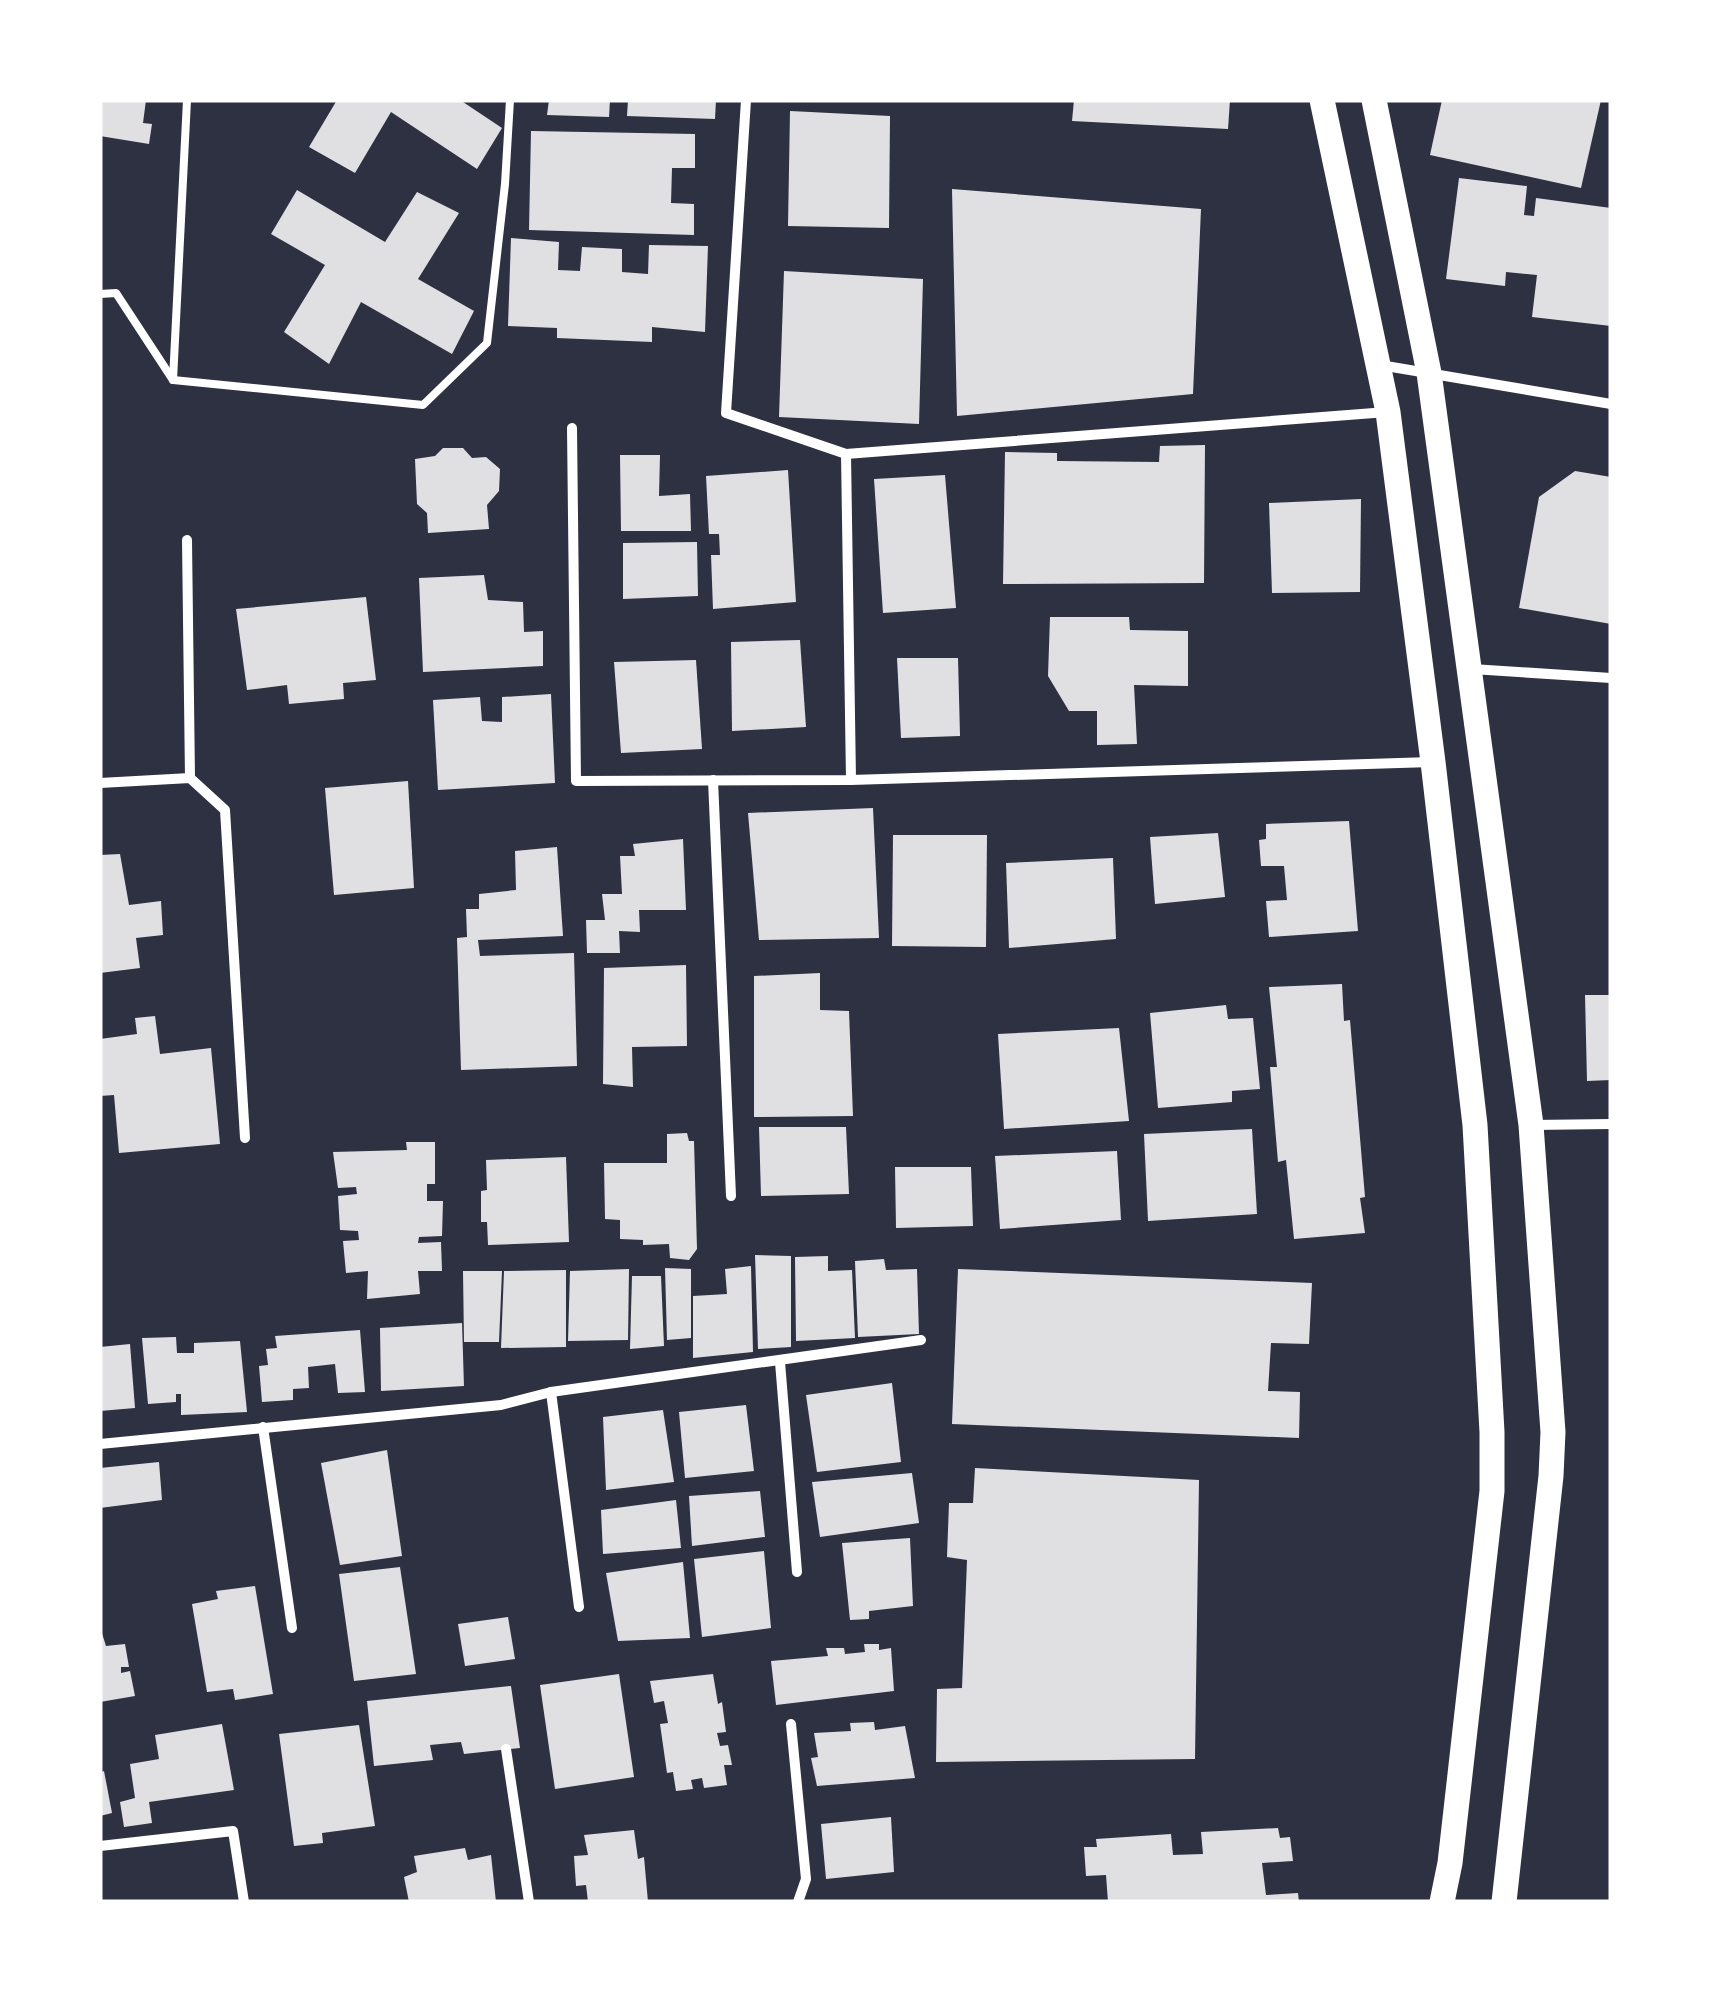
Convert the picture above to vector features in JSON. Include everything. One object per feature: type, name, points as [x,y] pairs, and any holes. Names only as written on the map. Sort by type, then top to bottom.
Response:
[{"type":"main road","points":[[1322,100],[1388,412],[1476,1126],[1492,1491],[1450,1863],[1442,1902]]},
{"type":"main road","points":[[1374,100],[1429,373],[1531,1125],[1552,1447],[1504,1902]]},
{"type":"street","points":[[746,100],[726,412],[846,454],[1388,412]]},
{"type":"street","points":[[1380,364],[1611,404]]},
{"type":"street","points":[[572,428],[576,781],[851,780],[1433,762]]},
{"type":"street","points":[[846,454],[851,780]]},
{"type":"street","points":[[186,540],[190,778]]},
{"type":"street","points":[[1469,669],[1611,678]]},
{"type":"street","points":[[100,783],[190,778],[225,810],[245,1138]]},
{"type":"street","points":[[713,780],[730,1196]]},
{"type":"street","points":[[1531,1125],[1611,1124]]},
{"type":"street","points":[[100,1444],[501,1405],[551,1392],[922,1340]]},
{"type":"street","points":[[780,1362],[797,1572]]},
{"type":"street","points":[[551,1392],[579,1606]]},
{"type":"street","points":[[264,1427],[292,1628]]},
{"type":"street","points":[[791,1724],[806,1879],[798,1902]]},
{"type":"street","points":[[506,1749],[529,1902]]},
{"type":"street","points":[[100,1846],[233,1831],[244,1902]]},
{"type":"lane","points":[[173,380],[187,100]]},
{"type":"lane","points":[[173,380],[423,405],[487,343],[510,100]]},
{"type":"lane","points":[[100,294],[116,292],[173,380]]},
{"type":"building","points":[[100,100],[146,100],[143,123],[152,124],[149,144],[100,136]]},
{"type":"building","points":[[337,100],[460,100],[502,128],[477,169],[391,112],[355,173],[309,147]]},
{"type":"building","points":[[549,100],[610,100],[609,117],[547,115]]},
{"type":"building","points":[[628,100],[716,100],[715,119],[627,116]]},
{"type":"building","points":[[1074,100],[1230,100],[1228,129],[1072,121]]},
{"type":"building","points":[[1442,100],[1601,100],[1581,188],[1430,155]]},
{"type":"building","points":[[790,111],[890,116],[889,228],[788,226]]},
{"type":"building","points":[[531,131],[695,134],[695,168],[672,168],[671,203],[694,204],[694,235],[529,230]]},
{"type":"building","points":[[1459,178],[1527,186],[1524,215],[1534,216],[1536,198],[1611,208],[1611,326],[1532,317],[1537,275],[1506,272],[1505,286],[1446,279]]},
{"type":"building","points":[[952,189],[1201,209],[1193,394],[957,416]]},
{"type":"building","points":[[297,190],[385,242],[417,192],[459,213],[418,279],[474,311],[452,354],[361,302],[329,364],[284,332],[325,265],[271,234]]},
{"type":"building","points":[[511,238],[559,242],[558,270],[580,271],[582,247],[622,249],[622,272],[648,274],[649,245],[708,246],[705,332],[652,327],[652,342],[557,338],[557,328],[508,326]]},
{"type":"building","points":[[784,271],[923,279],[919,424],[779,417]]},
{"type":"building","points":[[1205,445],[1204,583],[1003,584],[1005,452],[1057,453],[1057,461],[1159,462],[1160,446]]},
{"type":"building","points":[[443,448],[463,448],[472,458],[486,457],[500,469],[499,491],[487,505],[489,529],[428,533],[427,513],[417,504],[415,459],[435,456]]},
{"type":"building","points":[[620,455],[660,455],[659,496],[690,494],[691,531],[621,531]]},
{"type":"building","points":[[788,470],[796,602],[713,609],[711,555],[720,555],[719,534],[709,534],[706,476]]},
{"type":"building","points":[[1575,471],[1611,477],[1611,624],[1519,608],[1539,497]]},
{"type":"building","points":[[945,475],[956,608],[883,613],[874,479]]},
{"type":"building","points":[[1361,499],[1360,592],[1272,593],[1269,503]]},
{"type":"building","points":[[697,542],[698,596],[623,599],[623,543]]},
{"type":"building","points":[[484,575],[488,600],[523,602],[524,632],[543,631],[543,666],[423,672],[419,578]]},
{"type":"building","points":[[366,597],[376,680],[343,683],[344,699],[289,704],[287,685],[247,690],[236,609]]},
{"type":"building","points":[[1050,617],[1129,617],[1130,630],[1188,631],[1188,686],[1134,685],[1137,744],[1097,745],[1097,711],[1069,711],[1048,676]]},
{"type":"building","points":[[800,640],[806,727],[732,731],[731,642]]},
{"type":"building","points":[[897,658],[958,658],[960,736],[901,738]]},
{"type":"building","points":[[696,660],[702,749],[621,753],[614,662]]},
{"type":"building","points":[[551,694],[555,783],[438,790],[433,700],[480,697],[482,721],[502,722],[502,697]]},
{"type":"building","points":[[408,781],[414,888],[334,895],[325,788]]},
{"type":"building","points":[[873,808],[879,938],[759,940],[748,813]]},
{"type":"building","points":[[1349,821],[1358,931],[1269,937],[1266,901],[1287,900],[1284,866],[1261,866],[1259,840],[1266,839],[1266,824]]},
{"type":"building","points":[[1218,833],[1225,897],[1155,904],[1150,837]]},
{"type":"building","points":[[893,835],[987,835],[986,947],[892,946]]},
{"type":"building","points":[[683,839],[686,910],[639,910],[640,932],[619,931],[620,953],[587,953],[586,920],[605,920],[602,894],[622,894],[620,856],[635,856],[633,844]]},
{"type":"building","points":[[557,847],[563,936],[478,940],[480,956],[574,953],[577,1066],[461,1070],[457,938],[467,937],[466,909],[479,909],[479,894],[516,890],[515,851]]},
{"type":"building","points":[[120,854],[129,905],[161,901],[163,935],[136,938],[140,968],[100,973],[100,855]]},
{"type":"building","points":[[1113,858],[1116,939],[1009,948],[1006,863]]},
{"type":"building","points":[[686,965],[687,1046],[632,1047],[633,1087],[603,1084],[604,968]]},
{"type":"building","points":[[820,973],[820,1010],[849,1011],[853,1116],[754,1117],[754,976]]},
{"type":"building","points":[[1342,984],[1344,1021],[1350,1020],[1365,1233],[1294,1239],[1286,1160],[1278,1162],[1270,1067],[1277,1067],[1269,987]]},
{"type":"building","points":[[1585,995],[1611,995],[1611,1080],[1587,1081]]},
{"type":"building","points":[[1226,1005],[1228,1019],[1253,1018],[1260,1089],[1232,1091],[1232,1102],[1158,1108],[1150,1013]]},
{"type":"building","points":[[155,1016],[160,1054],[211,1048],[220,1144],[119,1153],[114,1095],[100,1096],[100,1039],[137,1034],[135,1018]]},
{"type":"building","points":[[1119,1028],[1129,1121],[1004,1129],[998,1034]]},
{"type":"building","points":[[759,1127],[846,1127],[849,1194],[761,1196]]},
{"type":"building","points":[[1252,1129],[1257,1214],[1148,1221],[1144,1134]]},
{"type":"building","points":[[687,1133],[689,1141],[694,1141],[697,1249],[689,1260],[670,1258],[669,1244],[643,1245],[643,1240],[620,1239],[620,1220],[605,1219],[604,1163],[667,1163],[667,1134]]},
{"type":"building","points":[[406,1142],[435,1142],[435,1184],[427,1184],[427,1201],[443,1201],[442,1236],[419,1237],[418,1243],[441,1242],[442,1271],[418,1271],[420,1294],[367,1299],[368,1271],[346,1273],[343,1241],[359,1240],[358,1231],[340,1230],[338,1196],[357,1194],[356,1187],[338,1188],[333,1152],[407,1150]]},
{"type":"building","points":[[1117,1151],[1121,1220],[1000,1229],[995,1156]]},
{"type":"building","points":[[566,1157],[569,1242],[488,1245],[487,1222],[481,1222],[481,1191],[487,1190],[486,1160]]},
{"type":"building","points":[[895,1167],[971,1167],[973,1226],[896,1228]]},
{"type":"building","points":[[755,1255],[791,1256],[791,1347],[758,1349]]},
{"type":"building","points":[[828,1256],[828,1271],[852,1270],[855,1338],[796,1341],[795,1257]]},
{"type":"building","points":[[884,1259],[886,1270],[917,1269],[919,1334],[858,1337],[855,1261]]},
{"type":"building","points":[[751,1266],[753,1352],[693,1358],[693,1296],[727,1294],[725,1269]]},
{"type":"building","points":[[665,1268],[691,1269],[691,1338],[667,1340]]},
{"type":"building","points":[[629,1269],[628,1340],[568,1341],[570,1271]]},
{"type":"building","points":[[958,1269],[1312,1283],[1309,1344],[1271,1343],[1268,1391],[1300,1392],[1299,1438],[952,1424]]},
{"type":"building","points":[[566,1270],[566,1347],[501,1348],[504,1271]]},
{"type":"building","points":[[463,1271],[502,1271],[499,1342],[464,1342]]},
{"type":"building","points":[[632,1276],[661,1276],[664,1346],[630,1349]]},
{"type":"building","points":[[462,1323],[464,1386],[381,1391],[380,1328]]},
{"type":"building","points":[[360,1330],[365,1392],[338,1393],[335,1364],[308,1367],[309,1388],[293,1389],[293,1400],[262,1402],[259,1366],[268,1365],[266,1349],[277,1348],[275,1336]]},
{"type":"building","points":[[176,1337],[177,1353],[194,1353],[194,1343],[240,1341],[247,1412],[181,1415],[181,1394],[176,1394],[176,1402],[148,1404],[142,1338]]},
{"type":"building","points":[[130,1344],[135,1408],[100,1411],[100,1347]]},
{"type":"building","points":[[892,1383],[901,1462],[817,1472],[806,1395]]},
{"type":"building","points":[[746,1405],[754,1471],[685,1478],[679,1412]]},
{"type":"building","points":[[663,1410],[674,1482],[606,1490],[603,1417]]},
{"type":"building","points":[[387,1450],[402,1556],[340,1565],[321,1463]]},
{"type":"building","points":[[159,1462],[162,1500],[100,1508],[100,1468]]},
{"type":"building","points":[[975,1468],[1199,1480],[1195,1759],[936,1762],[937,1689],[962,1688],[967,1560],[947,1557],[949,1503],[973,1503]]},
{"type":"building","points":[[912,1473],[919,1523],[820,1537],[812,1482]]},
{"type":"building","points":[[760,1491],[765,1537],[692,1546],[689,1496]]},
{"type":"building","points":[[676,1500],[681,1548],[603,1554],[601,1510]]},
{"type":"building","points":[[910,1538],[913,1606],[869,1611],[869,1619],[850,1620],[842,1543]]},
{"type":"building","points":[[764,1551],[771,1628],[702,1637],[694,1559]]},
{"type":"building","points":[[683,1562],[690,1638],[618,1641],[606,1573]]},
{"type":"building","points":[[400,1567],[416,1674],[354,1681],[339,1574]]},
{"type":"building","points":[[255,1586],[273,1694],[235,1700],[233,1689],[207,1692],[192,1604],[218,1599],[216,1591]]},
{"type":"building","points":[[508,1617],[515,1659],[465,1666],[458,1624]]},
{"type":"building","points":[[100,1627],[106,1646],[125,1644],[129,1667],[121,1667],[121,1673],[130,1671],[135,1696],[100,1702]]},
{"type":"building","points":[[864,1644],[879,1644],[879,1650],[891,1648],[894,1691],[776,1705],[771,1661],[828,1656],[826,1648],[844,1648],[845,1654],[865,1652]]},
{"type":"building","points":[[619,1674],[634,1777],[555,1789],[540,1685]]},
{"type":"building","points":[[713,1674],[726,1732],[717,1733],[720,1746],[728,1745],[732,1765],[724,1765],[727,1785],[704,1788],[702,1778],[691,1780],[693,1789],[676,1791],[673,1772],[667,1773],[660,1724],[668,1723],[664,1701],[654,1703],[650,1681]]},
{"type":"building","points":[[511,1686],[520,1748],[464,1754],[461,1742],[430,1745],[433,1760],[374,1766],[367,1701]]},
{"type":"building","points":[[874,1722],[875,1730],[905,1726],[915,1778],[817,1786],[811,1758],[818,1757],[814,1733],[851,1731],[850,1723]]},
{"type":"building","points":[[222,1724],[234,1790],[149,1802],[152,1823],[124,1827],[120,1802],[135,1798],[130,1764],[159,1759],[155,1735]]},
{"type":"building","points":[[359,1725],[375,1826],[322,1833],[323,1843],[294,1846],[279,1734]]},
{"type":"building","points":[[104,1771],[112,1813],[100,1816],[100,1773]]},
{"type":"building","points":[[891,1817],[894,1872],[826,1879],[821,1824]]},
{"type":"building","points":[[1278,1828],[1280,1838],[1290,1837],[1293,1861],[1262,1863],[1266,1895],[1298,1893],[1299,1902],[1108,1902],[1106,1875],[1086,1876],[1084,1847],[1097,1847],[1096,1839],[1171,1834],[1173,1855],[1203,1854],[1201,1832]]},
{"type":"building","points":[[634,1830],[638,1859],[644,1857],[648,1902],[588,1902],[586,1885],[576,1886],[574,1856],[588,1855],[584,1835]]},
{"type":"building","points":[[465,1848],[468,1860],[491,1855],[496,1902],[409,1902],[404,1877],[417,1872],[414,1856]]}]
